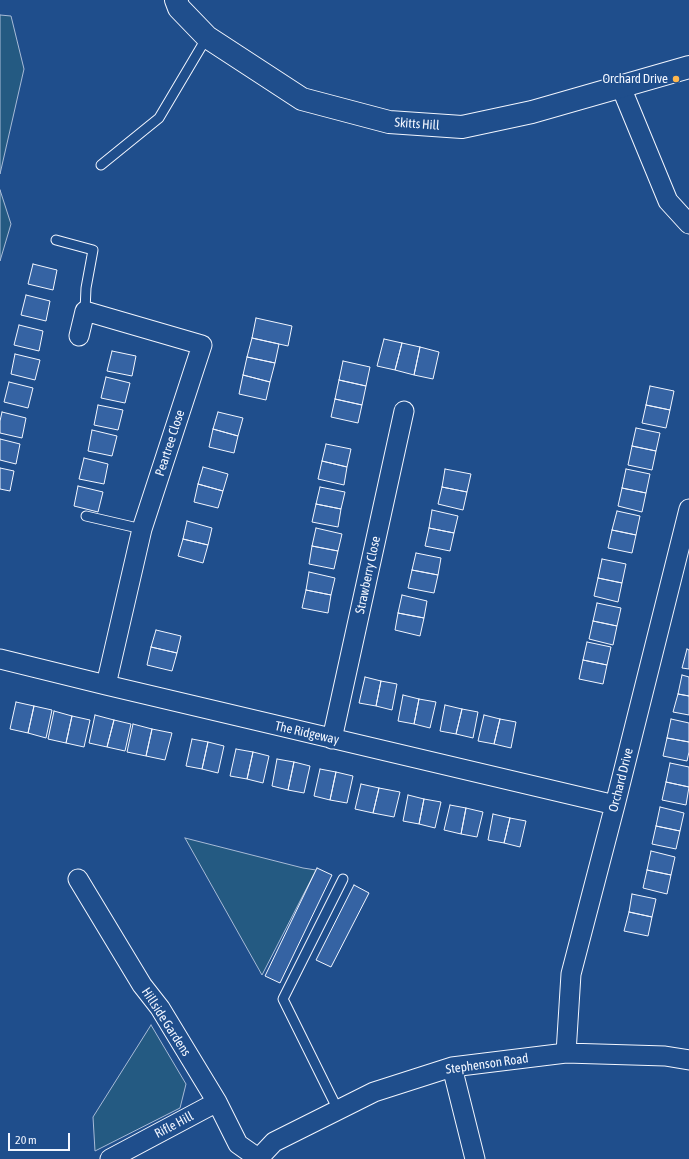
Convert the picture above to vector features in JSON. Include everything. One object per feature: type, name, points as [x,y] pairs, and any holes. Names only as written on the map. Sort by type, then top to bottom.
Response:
[{"type":"street","name":"Skitts Hill","points":[[176,0],[179,8],[207,37],[302,99],[389,122],[462,127],[532,112],[689,67]]},
{"type":"street","points":[[621,87],[668,201],[689,224]]},
{"type":"street","points":[[79,336],[85,311]]},
{"type":"street","name":"Peartree Close","points":[[85,311],[202,345],[142,529],[106,685]]},
{"type":"street","name":"Strawberry Close","points":[[332,739],[404,411]]},
{"type":"street","name":"Orchard Drive","points":[[566,1053],[571,974],[689,509]]},
{"type":"street","name":"The Ridgeway","points":[[0,659],[615,805]]},
{"type":"street","name":"Hillside Gardens","points":[[78,879],[142,985],[160,1008],[217,1102],[238,1144],[258,1159]]},
{"type":"street","name":"Stephenson Road","points":[[258,1159],[274,1142],[374,1092],[452,1067],[566,1053],[665,1056],[689,1060]]},
{"type":"street","points":[[452,1067],[475,1159]]},
{"type":"street","name":"Rifle Hill","points":[[110,1159],[217,1102]]},
{"type":"lane","points":[[101,165],[159,118],[207,37]]},
{"type":"lane","points":[[56,240],[93,250],[86,288],[85,311]]},
{"type":"lane","points":[[86,516],[142,529]]},
{"type":"lane","points":[[338,1110],[283,999],[343,879]]},
{"type":"shaded area","points":[[0,15],[11,16],[24,69],[0,174]]},
{"type":"shaded area","points":[[0,190],[11,224],[0,261]]},
{"type":"shaded area","points":[[185,838],[316,870],[262,975]]},
{"type":"shaded area","points":[[151,1025],[186,1084],[180,1108],[95,1151],[93,1117]]},
{"type":"building","points":[[33,264],[57,270],[53,290],[28,284]]},
{"type":"building","points":[[26,295],[50,301],[46,321],[21,315]]},
{"type":"building","points":[[256,318],[292,326],[288,346],[252,338]]},
{"type":"building","points":[[19,325],[43,331],[39,351],[14,345]]},
{"type":"building","points":[[252,338],[279,344],[275,363],[247,357]]},
{"type":"building","points":[[384,339],[402,343],[395,370],[377,366]]},
{"type":"building","points":[[402,343],[420,347],[414,375],[395,370]]},
{"type":"building","points":[[420,347],[439,352],[433,379],[414,375]]},
{"type":"building","points":[[112,351],[136,356],[132,376],[107,371]]},
{"type":"building","points":[[15,354],[40,360],[35,380],[11,374]]},
{"type":"building","points":[[247,357],[275,363],[270,382],[243,375]]},
{"type":"building","points":[[343,361],[370,367],[366,386],[339,380]]},
{"type":"building","points":[[243,375],[270,382],[266,400],[239,394]]},
{"type":"building","points":[[106,377],[130,383],[125,403],[101,398]]},
{"type":"building","points":[[339,380],[366,386],[362,405],[335,399]]},
{"type":"building","points":[[9,382],[33,388],[28,408],[4,402]]},
{"type":"building","points":[[650,386],[674,391],[670,410],[646,405]]},
{"type":"building","points":[[335,399],[362,405],[358,423],[331,417]]},
{"type":"building","points":[[98,405],[123,410],[118,430],[94,425]]},
{"type":"building","points":[[646,405],[670,410],[666,428],[642,423]]},
{"type":"building","points":[[2,412],[26,418],[22,438],[0,433]]},
{"type":"building","points":[[218,412],[243,418],[238,436],[213,429]]},
{"type":"building","points":[[636,428],[660,433],[656,451],[632,446]]},
{"type":"building","points":[[213,429],[238,436],[234,453],[209,447]]},
{"type":"building","points":[[92,430],[117,436],[112,456],[88,451]]},
{"type":"building","points":[[0,439],[20,444],[16,464],[0,460]]},
{"type":"building","points":[[326,444],[351,449],[347,467],[322,461]]},
{"type":"building","points":[[632,446],[656,451],[652,470],[628,465]]},
{"type":"building","points":[[84,458],[108,464],[104,484],[79,479]]},
{"type":"building","points":[[322,461],[347,467],[344,485],[318,479]]},
{"type":"building","points":[[203,467],[228,474],[223,491],[198,484]]},
{"type":"building","points":[[0,468],[14,471],[10,491],[0,489]]},
{"type":"building","points":[[445,469],[471,474],[467,492],[442,487]]},
{"type":"building","points":[[626,469],[650,474],[646,493],[622,488]]},
{"type":"building","points":[[198,484],[223,491],[218,508],[194,502]]},
{"type":"building","points":[[78,486],[103,492],[98,512],[74,506]]},
{"type":"building","points":[[320,487],[345,492],[341,509],[316,504]]},
{"type":"building","points":[[442,487],[467,492],[463,510],[438,504]]},
{"type":"building","points":[[622,488],[646,493],[642,512],[618,506]]},
{"type":"building","points":[[316,504],[341,509],[338,527],[312,522]]},
{"type":"building","points":[[432,510],[458,516],[454,533],[429,528]]},
{"type":"building","points":[[617,511],[640,516],[636,535],[612,530]]},
{"type":"building","points":[[187,521],[212,528],[208,545],[183,539]]},
{"type":"building","points":[[316,528],[342,534],[338,551],[312,546]]},
{"type":"building","points":[[429,528],[454,533],[450,551],[425,546]]},
{"type":"building","points":[[612,530],[636,535],[632,553],[608,548]]},
{"type":"building","points":[[183,539],[208,545],[203,563],[178,556]]},
{"type":"building","points":[[312,546],[338,551],[334,569],[309,564]]},
{"type":"building","points":[[416,553],[441,558],[438,575],[412,570]]},
{"type":"building","points":[[602,559],[626,564],[622,583],[598,578]]},
{"type":"building","points":[[412,570],[438,575],[434,593],[408,588]]},
{"type":"building","points":[[309,572],[335,578],[331,595],[306,590]]},
{"type":"building","points":[[598,578],[622,583],[618,602],[594,596]]},
{"type":"building","points":[[306,590],[331,595],[328,613],[302,608]]},
{"type":"building","points":[[402,595],[427,601],[424,618],[398,613]]},
{"type":"building","points":[[597,603],[621,608],[617,626],[593,621]]},
{"type":"building","points":[[398,613],[424,618],[420,636],[395,630]]},
{"type":"building","points":[[593,621],[617,626],[613,645],[589,639]]},
{"type":"building","points":[[156,630],[181,636],[177,653],[151,647]]},
{"type":"building","points":[[587,642],[611,647],[607,665],[583,660]]},
{"type":"building","points":[[151,647],[177,653],[172,671],[147,665]]},
{"type":"building","points":[[687,649],[689,650],[689,669],[682,668]]},
{"type":"building","points":[[583,660],[607,665],[603,684],[579,679]]},
{"type":"building","points":[[682,675],[689,677],[689,696],[678,694]]},
{"type":"building","points":[[365,677],[381,681],[376,706],[359,703]]},
{"type":"building","points":[[381,681],[397,684],[392,710],[376,706]]},
{"type":"building","points":[[678,694],[689,696],[689,715],[673,712]]},
{"type":"building","points":[[403,695],[419,699],[414,724],[398,721]]},
{"type":"building","points":[[419,699],[436,702],[430,728],[414,724]]},
{"type":"building","points":[[16,702],[34,706],[28,733],[10,729]]},
{"type":"building","points":[[445,705],[462,709],[456,734],[440,731]]},
{"type":"building","points":[[34,706],[52,710],[46,738],[28,733]]},
{"type":"building","points":[[462,709],[478,712],[473,738],[456,734]]},
{"type":"building","points":[[54,711],[72,716],[66,743],[48,739]]},
{"type":"building","points":[[95,715],[114,720],[107,747],[89,743]]},
{"type":"building","points":[[484,715],[500,719],[494,744],[478,741]]},
{"type":"building","points":[[72,716],[90,720],[84,747],[66,743]]},
{"type":"building","points":[[500,719],[516,722],[511,748],[494,744]]},
{"type":"building","points":[[671,719],[689,723],[689,742],[667,738]]},
{"type":"building","points":[[114,720],[131,724],[125,751],[107,747]]},
{"type":"building","points":[[133,724],[152,729],[146,756],[127,752]]},
{"type":"building","points":[[152,729],[172,733],[165,760],[146,756]]},
{"type":"building","points":[[667,738],[689,742],[687,761],[663,756]]},
{"type":"building","points":[[192,739],[208,742],[202,769],[186,766]]},
{"type":"building","points":[[208,742],[224,746],[218,773],[202,769]]},
{"type":"building","points":[[236,749],[253,752],[247,779],[230,776]]},
{"type":"building","points":[[253,752],[269,756],[263,783],[247,779]]},
{"type":"building","points":[[277,759],[294,762],[288,790],[272,786]]},
{"type":"building","points":[[294,762],[310,766],[304,793],[288,790]]},
{"type":"building","points":[[670,763],[689,767],[689,787],[666,782]]},
{"type":"building","points":[[320,769],[336,772],[330,800],[314,796]]},
{"type":"building","points":[[336,772],[353,776],[347,803],[330,800]]},
{"type":"building","points":[[666,782],[689,787],[686,805],[662,800]]},
{"type":"building","points":[[361,784],[379,788],[373,813],[355,809]]},
{"type":"building","points":[[379,788],[400,792],[394,817],[373,813]]},
{"type":"building","points":[[408,795],[424,799],[419,824],[403,821]]},
{"type":"building","points":[[424,799],[441,802],[435,828],[419,824]]},
{"type":"building","points":[[450,805],[466,808],[461,834],[444,830]]},
{"type":"building","points":[[660,807],[684,813],[680,831],[656,826]]},
{"type":"building","points":[[466,808],[483,812],[477,837],[461,834]]},
{"type":"building","points":[[493,814],[510,818],[504,843],[488,840]]},
{"type":"building","points":[[510,818],[526,821],[520,847],[504,843]]},
{"type":"building","points":[[656,826],[680,831],[676,849],[652,844]]},
{"type":"building","points":[[651,851],[675,857],[671,875],[647,870]]},
{"type":"building","points":[[317,868],[332,875],[280,983],[265,976]]},
{"type":"building","points":[[647,870],[671,875],[667,894],[643,888]]},
{"type":"building","points":[[354,885],[369,893],[331,967],[316,960]]},
{"type":"building","points":[[632,894],[656,899],[652,917],[629,912]]},
{"type":"building","points":[[629,912],[652,917],[648,936],[624,931]]},
{"type":"place","name":"Orchard Drive","points":[[676,79]]}]
